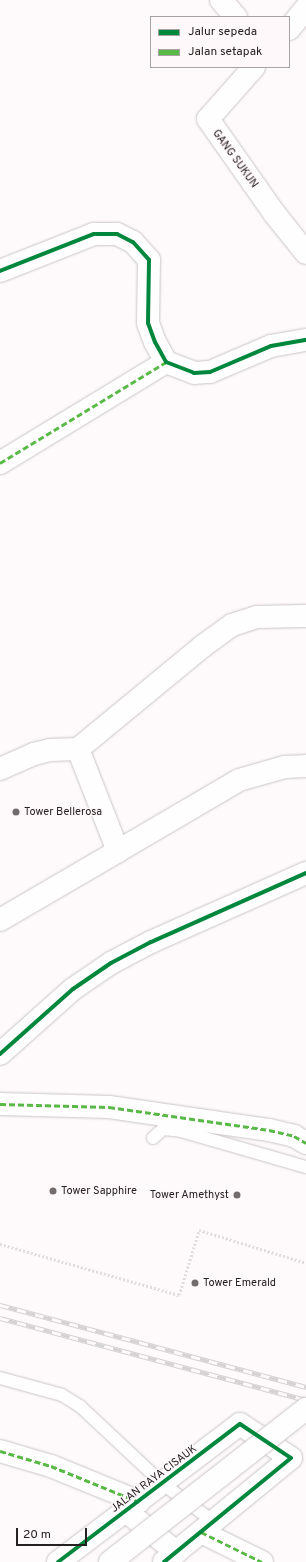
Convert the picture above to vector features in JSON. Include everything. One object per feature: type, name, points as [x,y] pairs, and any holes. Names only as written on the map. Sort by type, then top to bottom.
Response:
[{"type":"street","points":[[221,0],[235,16]]},
{"type":"street","points":[[290,28],[306,8]]},
{"type":"street","name":"GANG SUKUN","points":[[253,68],[208,119],[274,213],[306,253]]},
{"type":"street","points":[[0,271],[94,234],[117,234],[133,242],[149,260],[148,323],[155,342],[166,362],[194,373],[210,372],[271,346],[306,340]]},
{"type":"street","points":[[0,463],[166,362]]},
{"type":"street","points":[[0,769],[34,754],[50,750],[78,749],[203,646],[232,625],[258,617],[306,616]]},
{"type":"street","points":[[78,749],[118,851]]},
{"type":"street","points":[[0,920],[239,780],[285,767],[306,766]]},
{"type":"street","points":[[0,1054],[73,989],[111,963],[151,942],[306,873]]},
{"type":"street","points":[[0,1104],[109,1107],[269,1130],[294,1136],[306,1143]]},
{"type":"street","points":[[110,1562],[306,1409]]},
{"type":"street","points":[[128,1562],[306,1423]]},
{"type":"street","name":"JALAN RAYA CISAUK","points":[[58,1562],[163,1484],[240,1424],[291,1458],[207,1527]]},
{"type":"street","points":[[0,1452],[51,1466],[133,1506],[170,1557],[207,1527],[262,1562]]},
{"type":"lane","points":[[153,1138],[163,1129],[181,1130],[306,1167]]},
{"type":"lane","points":[[0,1378],[62,1396],[81,1407],[207,1527]]},
{"type":"path","points":[[0,1244],[179,1295],[199,1230],[306,1263]]},
{"type":"railway","points":[[0,1305],[306,1387]]},
{"type":"railway","points":[[0,1318],[306,1400]]},
{"type":"marked path","points":[[0,463],[166,362]]},
{"type":"marked path","points":[[0,1104],[109,1107],[269,1130],[294,1136],[306,1143]]},
{"type":"marked path","points":[[0,1451],[51,1466],[139,1502]]},
{"type":"marked path","points":[[201,1532],[262,1562]]},
{"type":"cycle path","points":[[0,271],[94,234],[117,234],[133,242],[149,260],[148,323],[155,342],[166,362],[194,373],[210,372],[271,346],[306,340]]},
{"type":"cycle path","points":[[0,1054],[73,989],[111,963],[151,942],[306,873]]},
{"type":"cycle path","points":[[58,1562],[240,1424],[291,1458],[164,1562]]},
{"type":"place","name":"Tower Bellerosa","points":[[16,812]]},
{"type":"place","name":"Tower Sapphire","points":[[53,1191]]},
{"type":"place","name":"Tower Amethyst","points":[[237,1195]]},
{"type":"place","name":"Tower Emerald","points":[[195,1283]]}]
